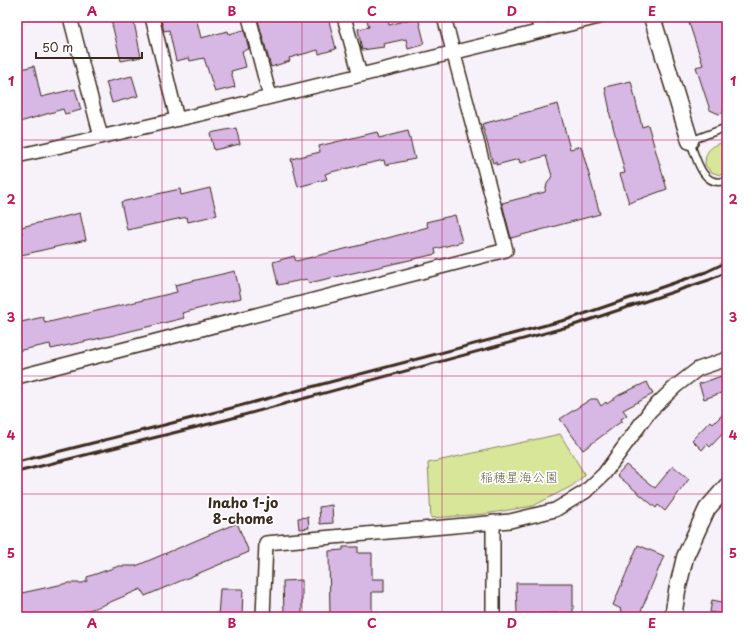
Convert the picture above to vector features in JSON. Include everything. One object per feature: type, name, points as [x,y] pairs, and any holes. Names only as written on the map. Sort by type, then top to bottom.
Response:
[{"type":"street","points":[[70,17],[101,137]]},
{"type":"street","points":[[152,17],[177,119]]},
{"type":"street","points":[[249,17],[270,97]]},
{"type":"street","points":[[344,17],[360,75]]},
{"type":"street","points":[[17,377],[506,250],[444,17]]},
{"type":"street","points":[[537,17],[541,31]]},
{"type":"street","points":[[17,156],[270,97],[599,17]]},
{"type":"street","points":[[652,17],[690,141]]},
{"type":"street","points":[[263,617],[266,543],[510,521],[555,510],[585,492],[604,474],[650,411],[676,386],[698,369],[727,359]]},
{"type":"street","points":[[673,617],[685,557],[707,509],[727,486]]},
{"type":"street","points":[[492,522],[493,617]]},
{"type":"lane","points":[[727,127],[690,141],[700,169],[707,178],[722,182],[727,180]]},
{"type":"green space","points":[[727,140],[727,172],[720,175],[711,172],[705,165],[706,154],[714,146]]},
{"type":"green space","name":"稲穂星海公園","points":[[560,434],[585,475],[572,486],[533,506],[485,514],[431,518],[428,463]]},
{"type":"building","points":[[122,17],[133,17],[141,57],[121,61],[111,20]]},
{"type":"building","points":[[160,17],[196,17],[201,38],[228,31],[229,34],[244,30],[249,49],[242,51],[246,67],[231,71],[235,87],[215,92],[204,58],[190,61],[189,58],[176,61],[169,30],[164,31]]},
{"type":"building","points":[[257,17],[328,17],[336,49],[319,54],[318,50],[289,58],[290,61],[271,67]]},
{"type":"building","points":[[366,17],[387,17],[389,25],[418,17],[424,41],[422,45],[408,49],[406,39],[383,44],[384,47],[362,50],[358,29],[369,27]]},
{"type":"building","points":[[687,17],[727,17],[727,111],[719,114],[710,110],[696,67],[703,65]]},
{"type":"building","points":[[34,66],[41,97],[75,89],[81,110],[65,114],[63,109],[20,122],[19,116],[17,116],[17,70]]},
{"type":"building","points":[[132,76],[138,96],[112,103],[106,82]]},
{"type":"building","points":[[631,81],[642,127],[648,125],[667,189],[629,203],[620,174],[625,173],[609,111],[605,87]]},
{"type":"building","points":[[558,104],[570,149],[581,146],[600,214],[511,238],[502,203],[545,192],[547,184],[552,176],[546,156],[520,163],[519,159],[496,165],[496,162],[493,163],[482,124]]},
{"type":"building","points":[[236,128],[240,144],[214,150],[210,133]]},
{"type":"building","points":[[408,131],[415,159],[385,165],[384,160],[331,172],[325,174],[327,179],[298,187],[291,159],[320,152],[319,146],[377,132],[379,138]]},
{"type":"building","points":[[210,188],[217,215],[188,222],[187,217],[127,230],[121,202],[180,189],[181,195]]},
{"type":"building","points":[[80,213],[86,240],[17,256],[17,235],[22,234],[21,227]]},
{"type":"building","points":[[455,215],[462,242],[435,249],[436,254],[309,283],[307,279],[278,285],[273,262],[294,256],[296,261],[369,243],[428,227],[426,222]]},
{"type":"building","points":[[235,271],[241,298],[182,313],[184,318],[110,336],[51,349],[50,344],[17,351],[17,323],[43,317],[45,323],[177,292],[175,285]]},
{"type":"building","points":[[724,375],[727,391],[704,399],[699,384]]},
{"type":"building","points":[[647,382],[653,394],[623,410],[627,415],[621,419],[622,421],[583,450],[560,419],[591,399],[597,399],[601,406],[606,402],[607,404],[619,395]]},
{"type":"building","points":[[727,410],[727,429],[710,447],[707,444],[702,450],[692,440],[710,421],[713,424]]},
{"type":"building","points":[[626,465],[655,488],[673,466],[689,479],[665,511],[658,505],[656,508],[617,475]]},
{"type":"building","points":[[332,505],[333,523],[320,524],[319,507]]},
{"type":"building","points":[[308,517],[309,528],[299,529],[298,518]]},
{"type":"building","points":[[237,523],[249,552],[145,596],[141,589],[101,606],[67,617],[17,617],[17,594],[68,583],[83,583],[87,581],[87,577],[119,566],[136,566]]},
{"type":"building","points":[[638,545],[664,556],[639,616],[632,613],[631,616],[620,611],[621,609],[613,605]]},
{"type":"building","points":[[343,547],[358,547],[358,553],[372,553],[372,579],[384,579],[384,592],[372,592],[372,617],[330,617],[329,551],[343,550]]},
{"type":"building","points":[[302,580],[302,614],[284,614],[283,581]]},
{"type":"building","points":[[516,583],[573,583],[573,613],[517,614]]},
{"type":"building","points":[[220,589],[243,589],[242,617],[218,617]]},
{"type":"building","points":[[712,600],[727,603],[727,615],[710,612]]},
{"type":"railway","points":[[17,462],[224,410],[569,319],[706,272],[727,262]]},
{"type":"railway","points":[[17,472],[229,419],[571,326],[709,280],[727,272]]},
{"type":"district","name":"Inaho 1-jo 8-chome","points":[[243,510]]}]
